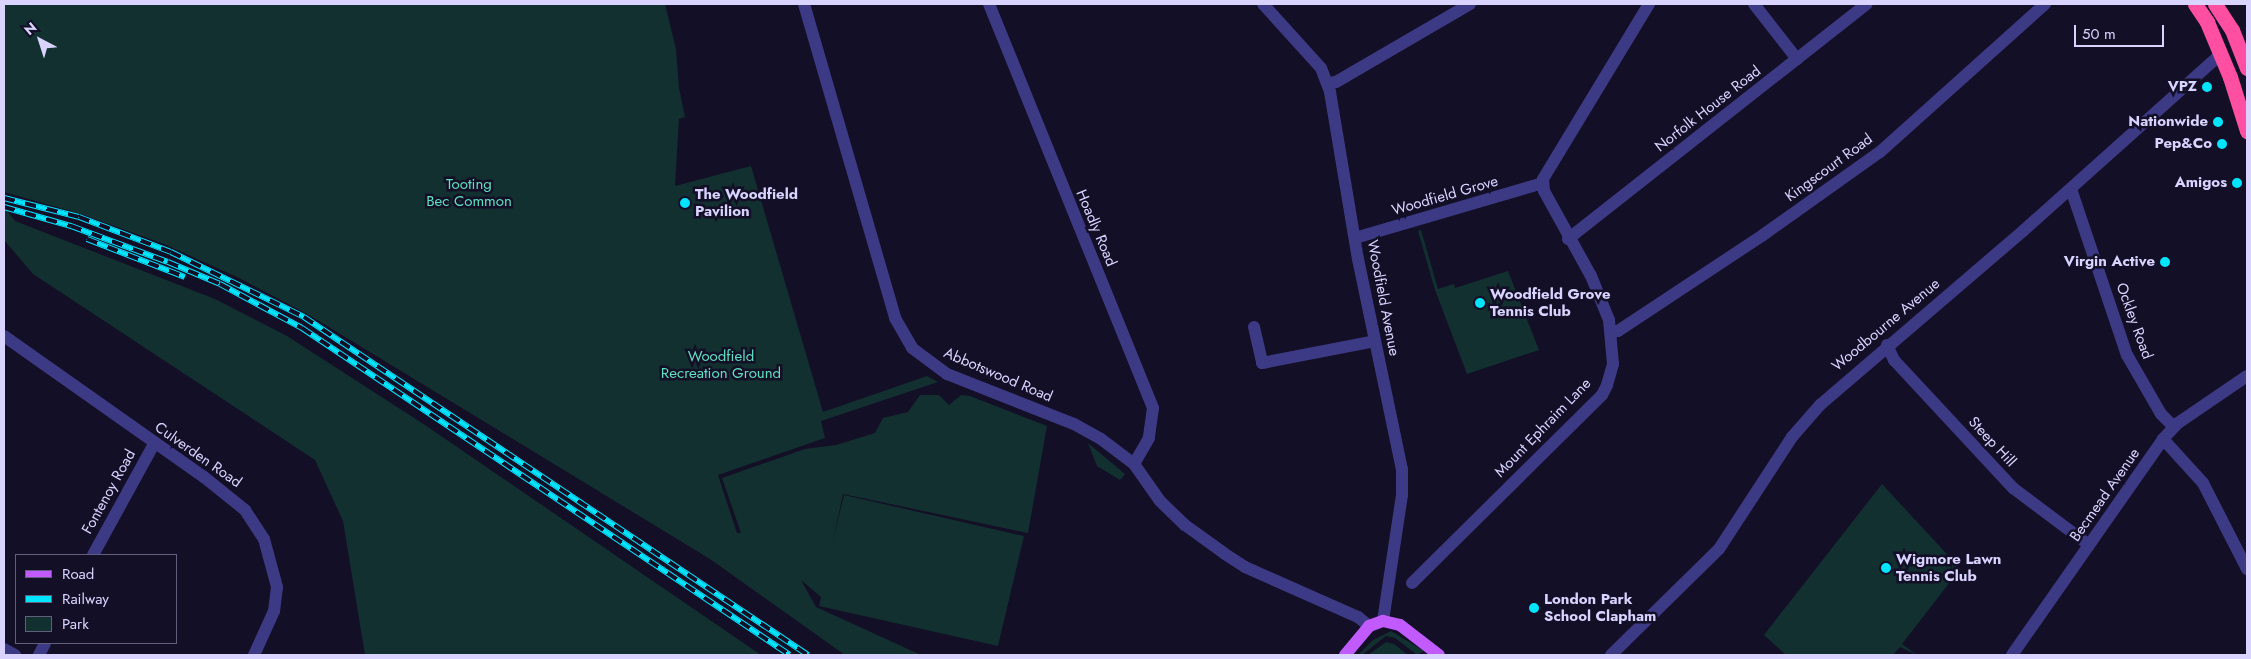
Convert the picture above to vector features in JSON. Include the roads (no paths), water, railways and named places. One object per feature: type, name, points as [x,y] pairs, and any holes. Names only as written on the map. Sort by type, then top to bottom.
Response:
[{"type":"highway","points":[[2195,4],[2230,77],[2247,131]]},
{"type":"highway","points":[[2215,4],[2232,30],[2247,68]]},
{"type":"main road","points":[[1345,655],[1369,626],[1384,621],[1400,625],[1439,655]]},
{"type":"street","name":"Abbotswood Road","points":[[804,4],[895,318],[912,348],[948,374],[1074,424],[1108,443],[1134,464],[1160,501],[1184,525],[1245,567],[1358,617],[1369,626]]},
{"type":"street","name":"Hoadly Road","points":[[989,4],[1062,190],[1151,402],[1152,428],[1134,464]]},
{"type":"street","name":"Woodfield Avenue","points":[[1263,4],[1321,68],[1328,83],[1354,238],[1402,484],[1384,621]]},
{"type":"street","points":[[1328,83],[1336,82],[1470,4]]},
{"type":"street","points":[[1543,183],[1552,161],[1649,4]]},
{"type":"street","points":[[1754,4],[1797,59]]},
{"type":"street","name":"Norfolk House Road","points":[[1568,239],[1867,4]]},
{"type":"street","name":"Kingscourt Road","points":[[1611,332],[1618,331],[1763,235],[1880,152],[2045,4]]},
{"type":"street","name":"Woodbourne Avenue","points":[[1611,655],[1719,548],[1792,437],[1808,417],[2071,189],[2220,55]]},
{"type":"street","name":"Woodfield Grove","points":[[1354,238],[1543,183]]},
{"type":"street","name":"Mount Ephraim Lane","points":[[1412,583],[1602,395],[1613,364],[1611,332],[1599,292],[1568,239],[1543,183]]},
{"type":"street","name":"Ockley Road","points":[[2071,189],[2128,355],[2161,414],[2174,427]]},
{"type":"street","points":[[1254,326],[1262,363],[1375,341]]},
{"type":"street","name":"Culverden Road","points":[[4,336],[233,500],[257,526],[264,539],[277,587],[274,611],[254,655]]},
{"type":"street","name":"Steep Hill","points":[[1888,346],[1894,360],[2013,488],[2089,545]]},
{"type":"street","name":"Becmead Avenue","points":[[2012,655],[2174,427],[2247,376]]},
{"type":"street","points":[[2164,439],[2203,483],[2247,569]]},
{"type":"street","name":"Fontenoy Road","points":[[94,554],[154,444]]},
{"type":"street","points":[[4,649],[15,655]]},
{"type":"railway","points":[[4,198],[79,217],[171,252],[304,317],[808,655]]},
{"type":"railway","points":[[4,207],[71,226],[168,262],[220,284],[302,328],[790,655]]},
{"type":"railway","points":[[87,239],[185,277]]},
{"type":"place","name":"VPZ","points":[[2207,87]]},
{"type":"place","name":"Nationwide","points":[[2218,122]]},
{"type":"place","name":"Pep&Co","points":[[2222,144]]},
{"type":"place","name":"Amigos","points":[[2237,183]]},
{"type":"place","name":"The Woodfield Pavilion","points":[[685,203]]},
{"type":"place","name":"Virgin Active","points":[[2165,262]]},
{"type":"place","name":"Woodfield Grove Tennis Club","points":[[1480,303]]},
{"type":"place","name":"Wigmore Lawn Tennis Club","points":[[1886,568]]},
{"type":"place","name":"London Park School Clapham","points":[[1534,608]]},
{"type":"park label","name":"Tooting Bec Common","points":[[469,192]]},
{"type":"park label","name":"Woodfield Recreation Ground","points":[[721,364]]}]
